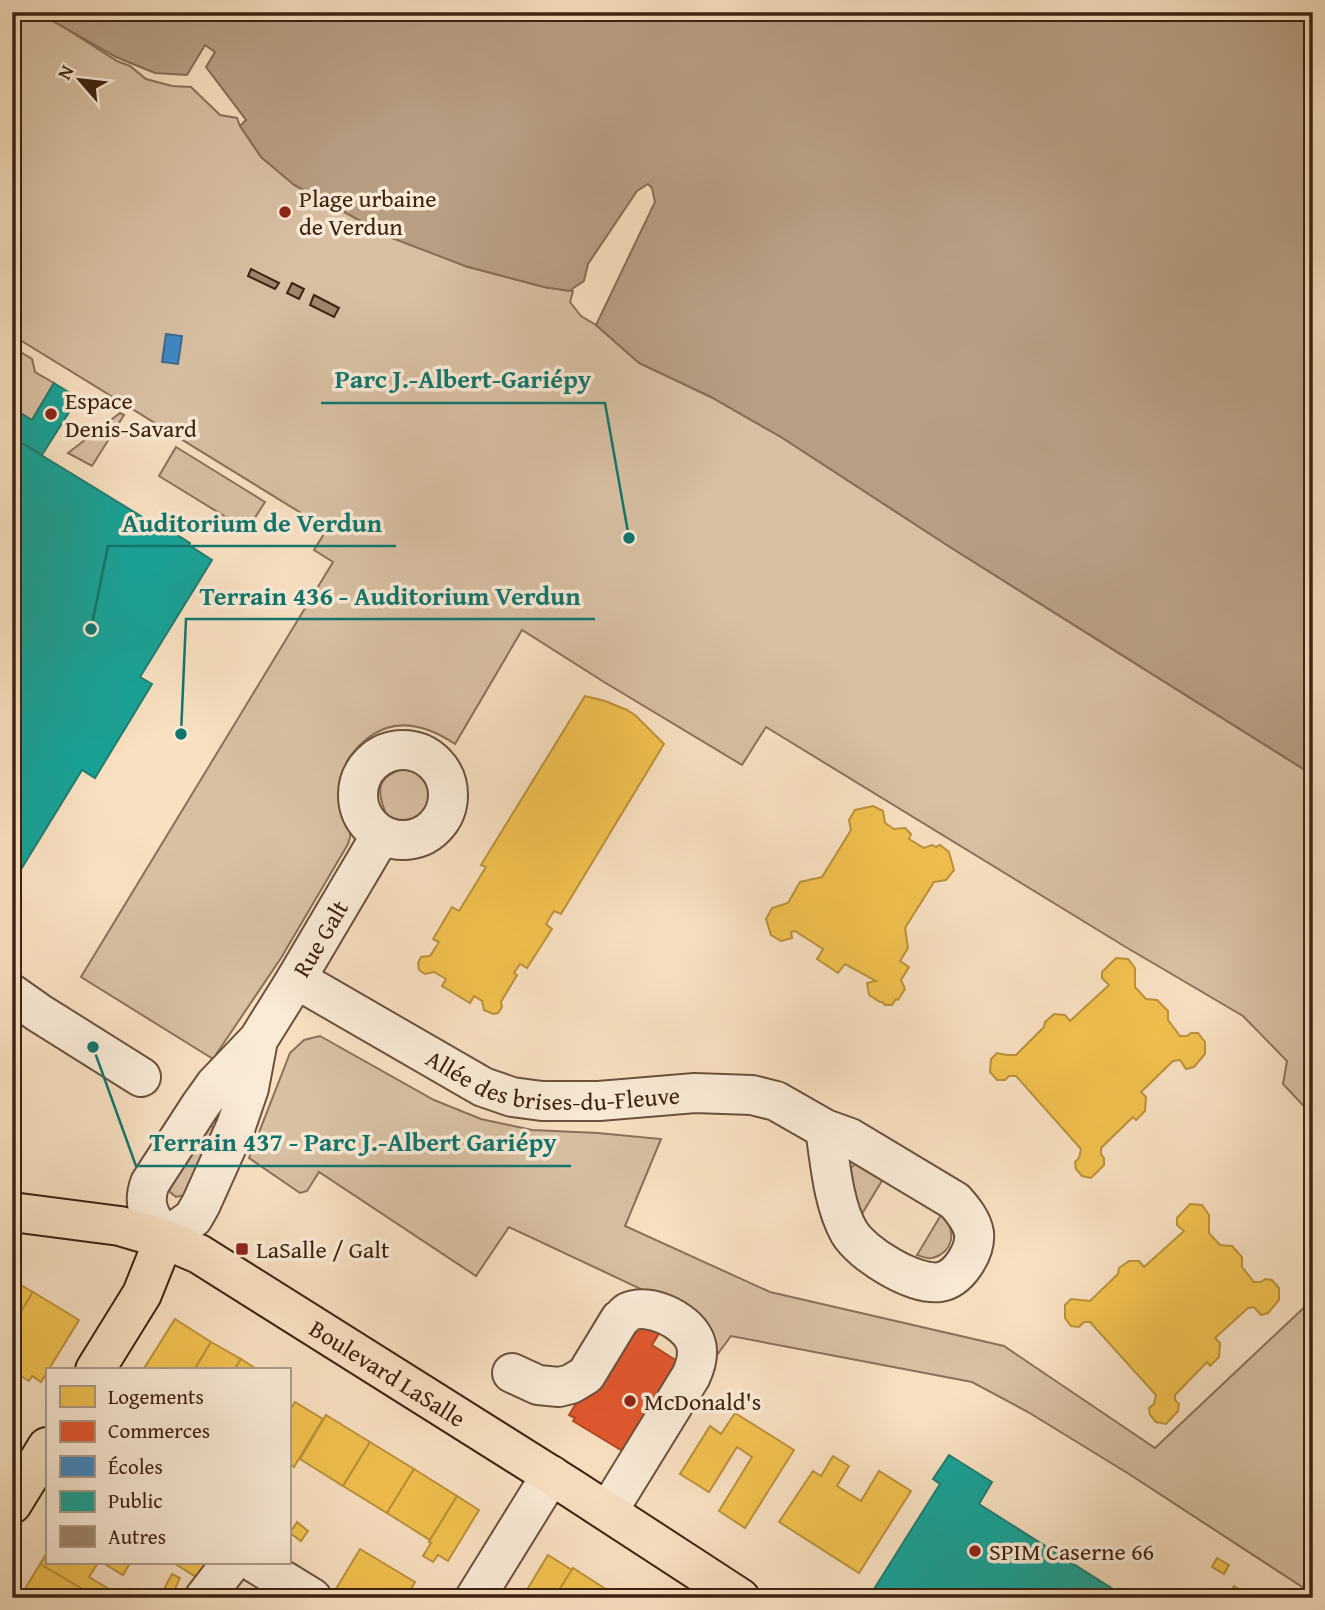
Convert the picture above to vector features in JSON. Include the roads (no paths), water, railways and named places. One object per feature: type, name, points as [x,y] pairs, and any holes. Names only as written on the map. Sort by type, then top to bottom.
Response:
[{"type":"main road","name":"Boulevard LaSalle","points":[[12,1212],[120,1226],[164,1239],[199,1254],[608,1511],[740,1598]]},
{"type":"main road","points":[[96,1368],[142,1294],[164,1239]]},
{"type":"main road","points":[[12,1504],[46,1449]]},
{"type":"street","name":"Rue Galt","points":[[258,1040],[249,1088],[236,1126],[201,1204],[192,1218],[164,1239],[148,1212],[146,1193],[150,1183],[215,1085],[258,1040],[381,835]]},
{"type":"street","name":"Allée des brises-du-Fleuve","points":[[296,979],[483,1087],[512,1097],[542,1101],[599,1101],[695,1093],[752,1095],[776,1101],[825,1129]]},
{"type":"street","points":[[12,994],[141,1077]]},
{"type":"street","points":[[512,1373],[538,1385],[559,1387],[571,1384],[586,1375],[627,1312],[646,1309],[662,1312],[694,1337],[697,1348],[691,1376],[608,1511]]},
{"type":"street","points":[[475,1598],[551,1475]]},
{"type":"street","points":[[204,1598],[230,1564]]},
{"type":"street","points":[[257,1564],[312,1598]]},
{"type":"place","name":"Plage urbaine de Verdun","points":[[285,212]]},
{"type":"place","name":"Espace Denis-Savard","points":[[51,414]]},
{"type":"place","name":"Parc J.-Albert-Gariépy","points":[[629,538]]},
{"type":"place","name":"Auditorium de Verdun","points":[[91,629]]},
{"type":"place","name":"Terrain 436 - Auditorium Verdun","points":[[181,734]]},
{"type":"place","name":"Terrain 437 - Parc J.-Albert Gariépy","points":[[93,1047]]},
{"type":"place","name":"LaSalle / Galt","points":[[242,1249]]},
{"type":"place","name":"McDonald's","points":[[630,1401]]},
{"type":"place","name":"SPIM Caserne 66","points":[[975,1551]]}]
